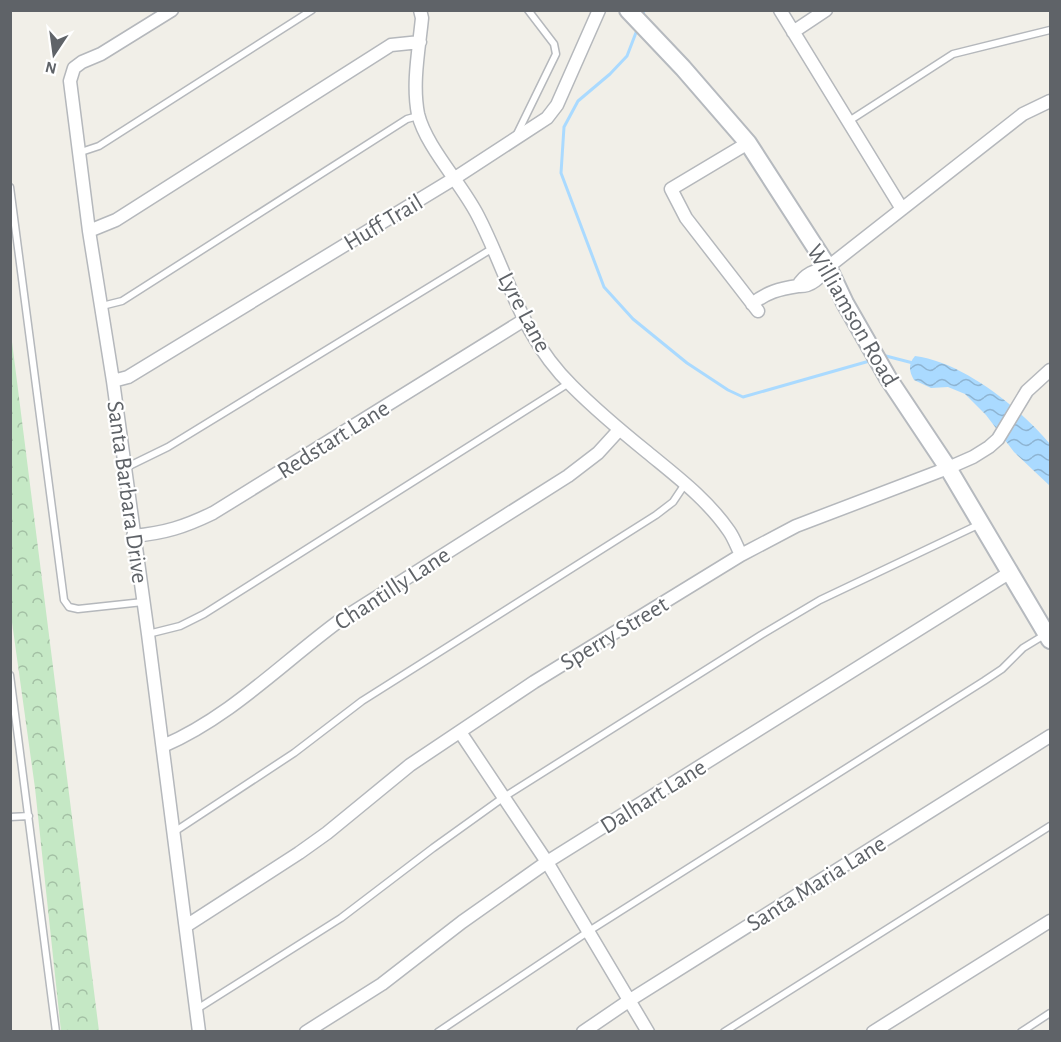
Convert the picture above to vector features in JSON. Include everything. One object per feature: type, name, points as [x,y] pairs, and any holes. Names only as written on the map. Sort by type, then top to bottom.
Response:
[{"type":"street","name":"Santa Barbara Drive","points":[[172,10],[74,68],[70,87],[148,634],[199,1032]]},
{"type":"street","name":"Lyre Lane","points":[[420,10],[422,18],[416,93],[418,116],[433,145],[478,215],[524,321],[544,353],[569,383],[620,430],[686,484],[714,512],[730,532],[741,555]]},
{"type":"street","name":"Huff Trail","points":[[113,381],[128,376],[455,178],[547,118],[557,105],[599,10]]},
{"type":"street","name":"Williamson Road","points":[[628,10],[748,143],[828,267],[875,357],[948,468],[1048,637]]},
{"type":"street","points":[[780,10],[902,209]]},
{"type":"street","points":[[793,32],[825,10]]},
{"type":"street","points":[[89,231],[116,220],[390,45],[420,42]]},
{"type":"street","points":[[748,143],[671,189],[692,226],[755,307],[766,293],[798,286],[801,279],[816,270],[828,267],[1023,114],[1050,101]]},
{"type":"street","name":"Redstart Lane","points":[[133,536],[186,526],[213,513],[524,321]]},
{"type":"street","name":"Sperry Street","points":[[186,926],[299,853],[410,765],[534,681],[741,555],[822,515],[973,457],[998,439],[1026,391],[1050,370]]},
{"type":"street","name":"Chantilly Lane","points":[[163,746],[209,722],[237,703],[339,621],[568,476],[598,453],[620,430]]},
{"type":"street","name":"Dalhart Lane","points":[[306,1032],[382,984],[462,922],[547,862],[1009,573]]},
{"type":"street","points":[[460,732],[547,862],[648,1032]]},
{"type":"street","name":"Santa Maria Lane","points":[[583,1032],[630,1000],[1050,736]]},
{"type":"street","points":[[873,1032],[1050,921]]},
{"type":"lane","points":[[78,153],[99,146],[312,10]]},
{"type":"lane","points":[[514,139],[556,54],[554,44],[528,10]]},
{"type":"lane","points":[[848,122],[953,54],[1050,30]]},
{"type":"lane","points":[[101,306],[123,301],[407,119],[418,116]]},
{"type":"lane","points":[[10,187],[64,600],[69,607],[78,609],[143,602]]},
{"type":"lane","points":[[124,468],[168,447],[493,248]]},
{"type":"lane","points":[[148,634],[180,626],[204,614],[569,383]]},
{"type":"lane","points":[[173,833],[294,753],[362,701],[656,515],[673,502],[686,484]]},
{"type":"lane","points":[[196,1009],[341,918],[504,797],[820,600],[981,524]]},
{"type":"lane","points":[[438,1032],[589,931],[984,681],[1002,669],[1023,648],[1048,637]]},
{"type":"lane","points":[[10,675],[56,1032]]},
{"type":"lane","points":[[10,817],[28,816]]},
{"type":"lane","points":[[724,1032],[1050,826]]},
{"type":"lane","points":[[1021,1032],[1050,1013]]},
{"type":"green space","points":[[11,334],[99,1031],[61,1031],[35,788],[11,615]]},
{"type":"water","points":[[915,356],[952,367],[971,377],[1007,402],[1038,430],[1050,444],[1050,486],[1014,452],[986,415],[965,394],[948,387],[931,388],[914,380],[910,368]]},
{"type":"waterway","points":[[642,18],[644,10]]},
{"type":"waterway","points":[[637,30],[627,56],[578,101],[564,127],[561,173],[604,287],[633,319],[687,363],[728,390],[743,397],[873,360]]},
{"type":"waterway","points":[[882,357],[913,363]]}]
